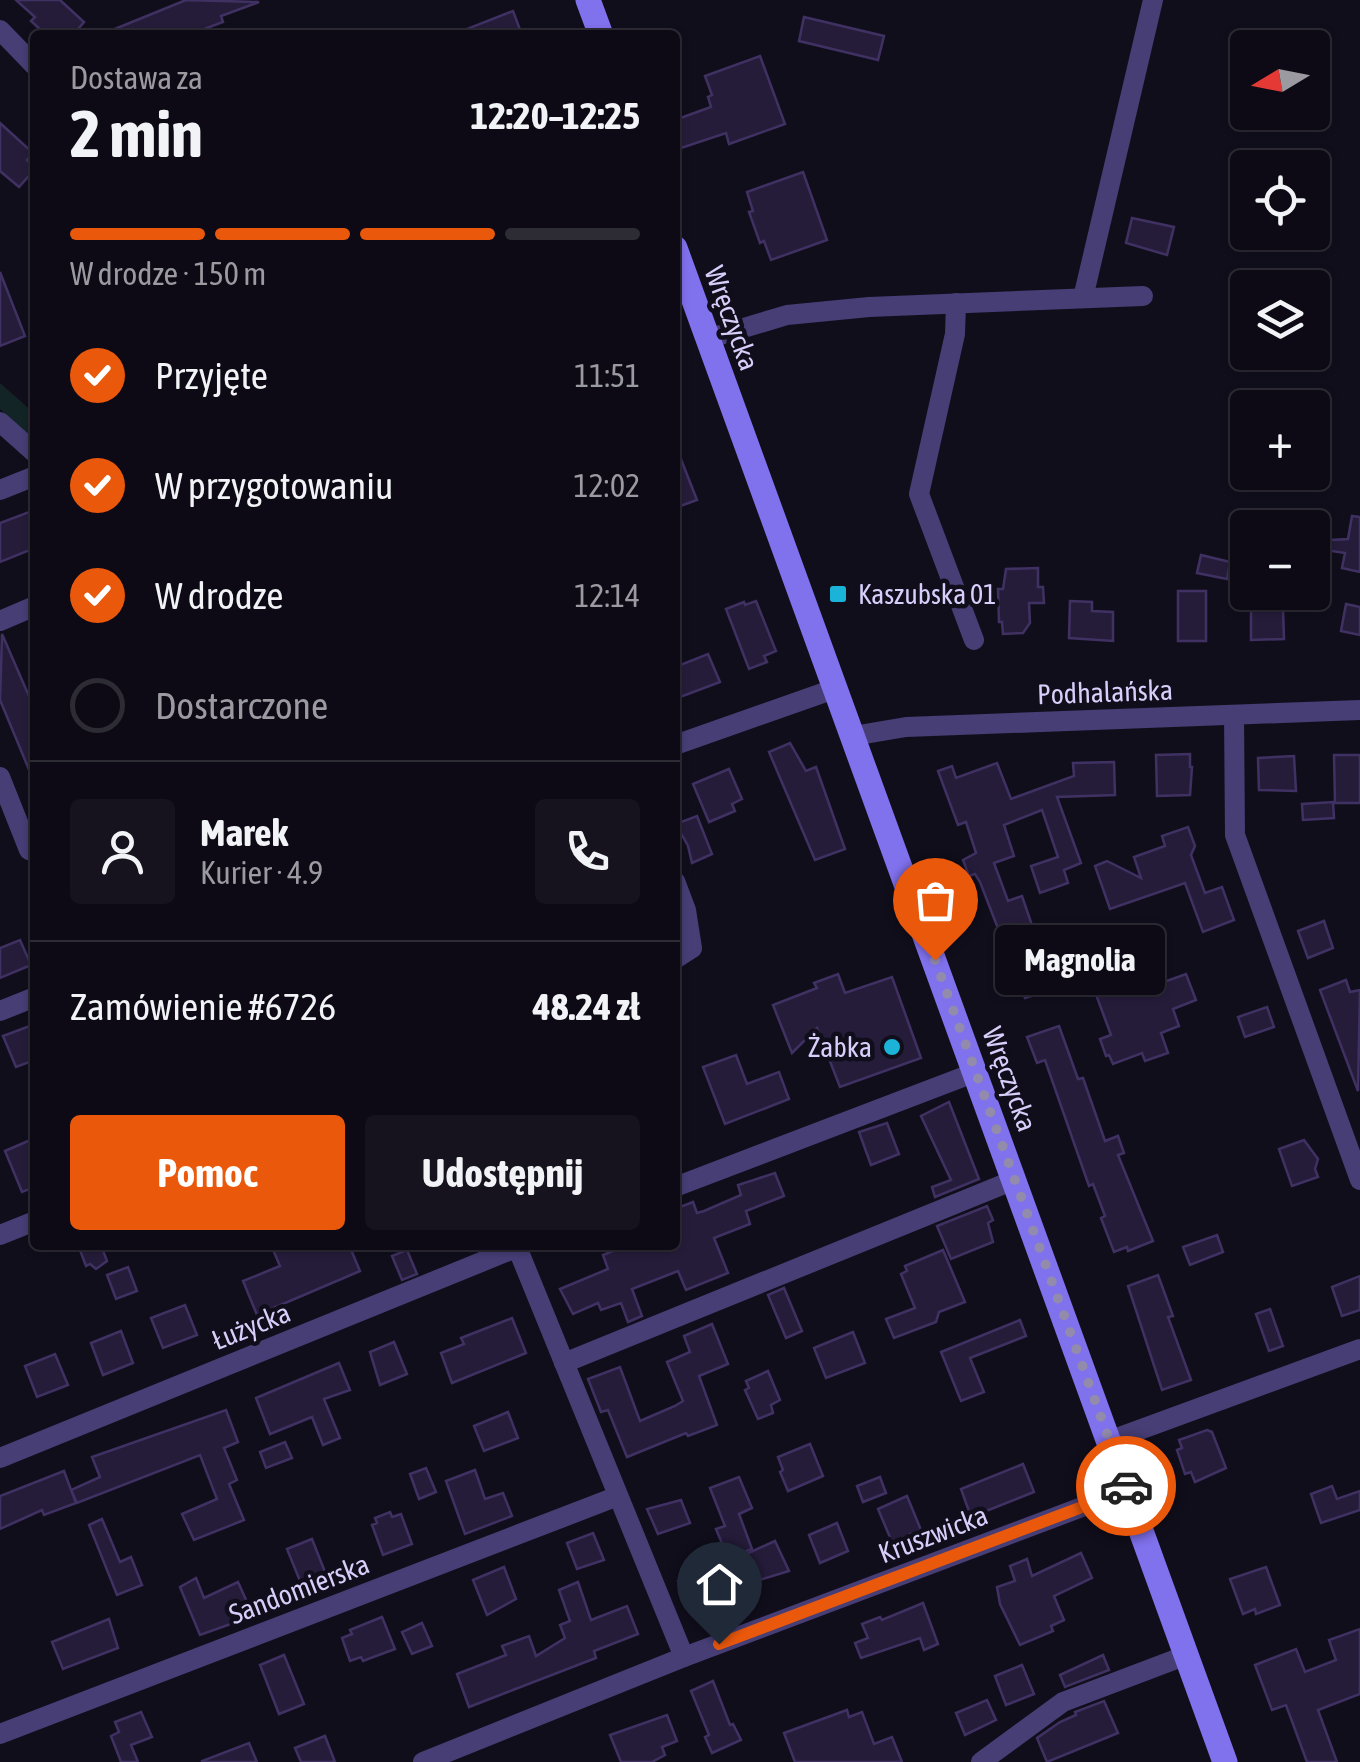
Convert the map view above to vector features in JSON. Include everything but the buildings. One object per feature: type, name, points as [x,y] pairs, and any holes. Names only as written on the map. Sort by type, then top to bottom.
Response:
[{"type":"main road","points":[[588,0],[598,30]]},
{"type":"main road","name":"Wręczycka","points":[[680,262],[1225,1762]]},
{"type":"street","points":[[1083,298],[1154,0]]},
{"type":"street","points":[[0,30],[30,61]]},
{"type":"street","points":[[707,340],[788,315],[956,303],[1143,296]]},
{"type":"street","points":[[956,303],[955,334],[920,494],[974,640]]},
{"type":"street","points":[[0,422],[30,448]]},
{"type":"street","points":[[0,490],[30,478]]},
{"type":"street","points":[[0,621],[30,608]]},
{"type":"street","points":[[680,743],[836,688]]},
{"type":"street","name":"Podhalańska","points":[[854,736],[906,726],[1360,710]]},
{"type":"street","points":[[1234,715],[1235,835],[1360,1180]]},
{"type":"street","points":[[0,777],[29,850]]},
{"type":"street","points":[[680,894],[692,948],[680,956]]},
{"type":"street","points":[[0,1011],[30,999]]},
{"type":"street","points":[[680,1184],[976,1072]]},
{"type":"street","points":[[564,1363],[1014,1180]]},
{"type":"street","points":[[0,1235],[30,1223]]},
{"type":"street","name":"Łużycka","points":[[0,1458],[510,1250]]},
{"type":"street","points":[[522,1250],[684,1658]]},
{"type":"street","points":[[1109,1442],[1360,1349]]},
{"type":"street","name":"Kruszwicka","points":[[423,1762],[1127,1490]]},
{"type":"street","name":"Sandomierska","points":[[0,1734],[618,1496]]},
{"type":"street","points":[[981,1762],[1062,1702],[1187,1655]]},
{"type":"shaded area","points":[[0,383],[30,410],[30,436],[0,409]]},
{"type":"way so far","points":[[935,960],[1126,1486]]},
{"type":"place","name":"Kaszubska 01","points":[[838,594]]},
{"type":"place","name":"Magnolia","points":[[935,960]]},
{"type":"place","name":"Żabka","points":[[892,1047]]},
{"type":"route","points":[[719,1644],[1127,1490],[1126,1486]]}]
